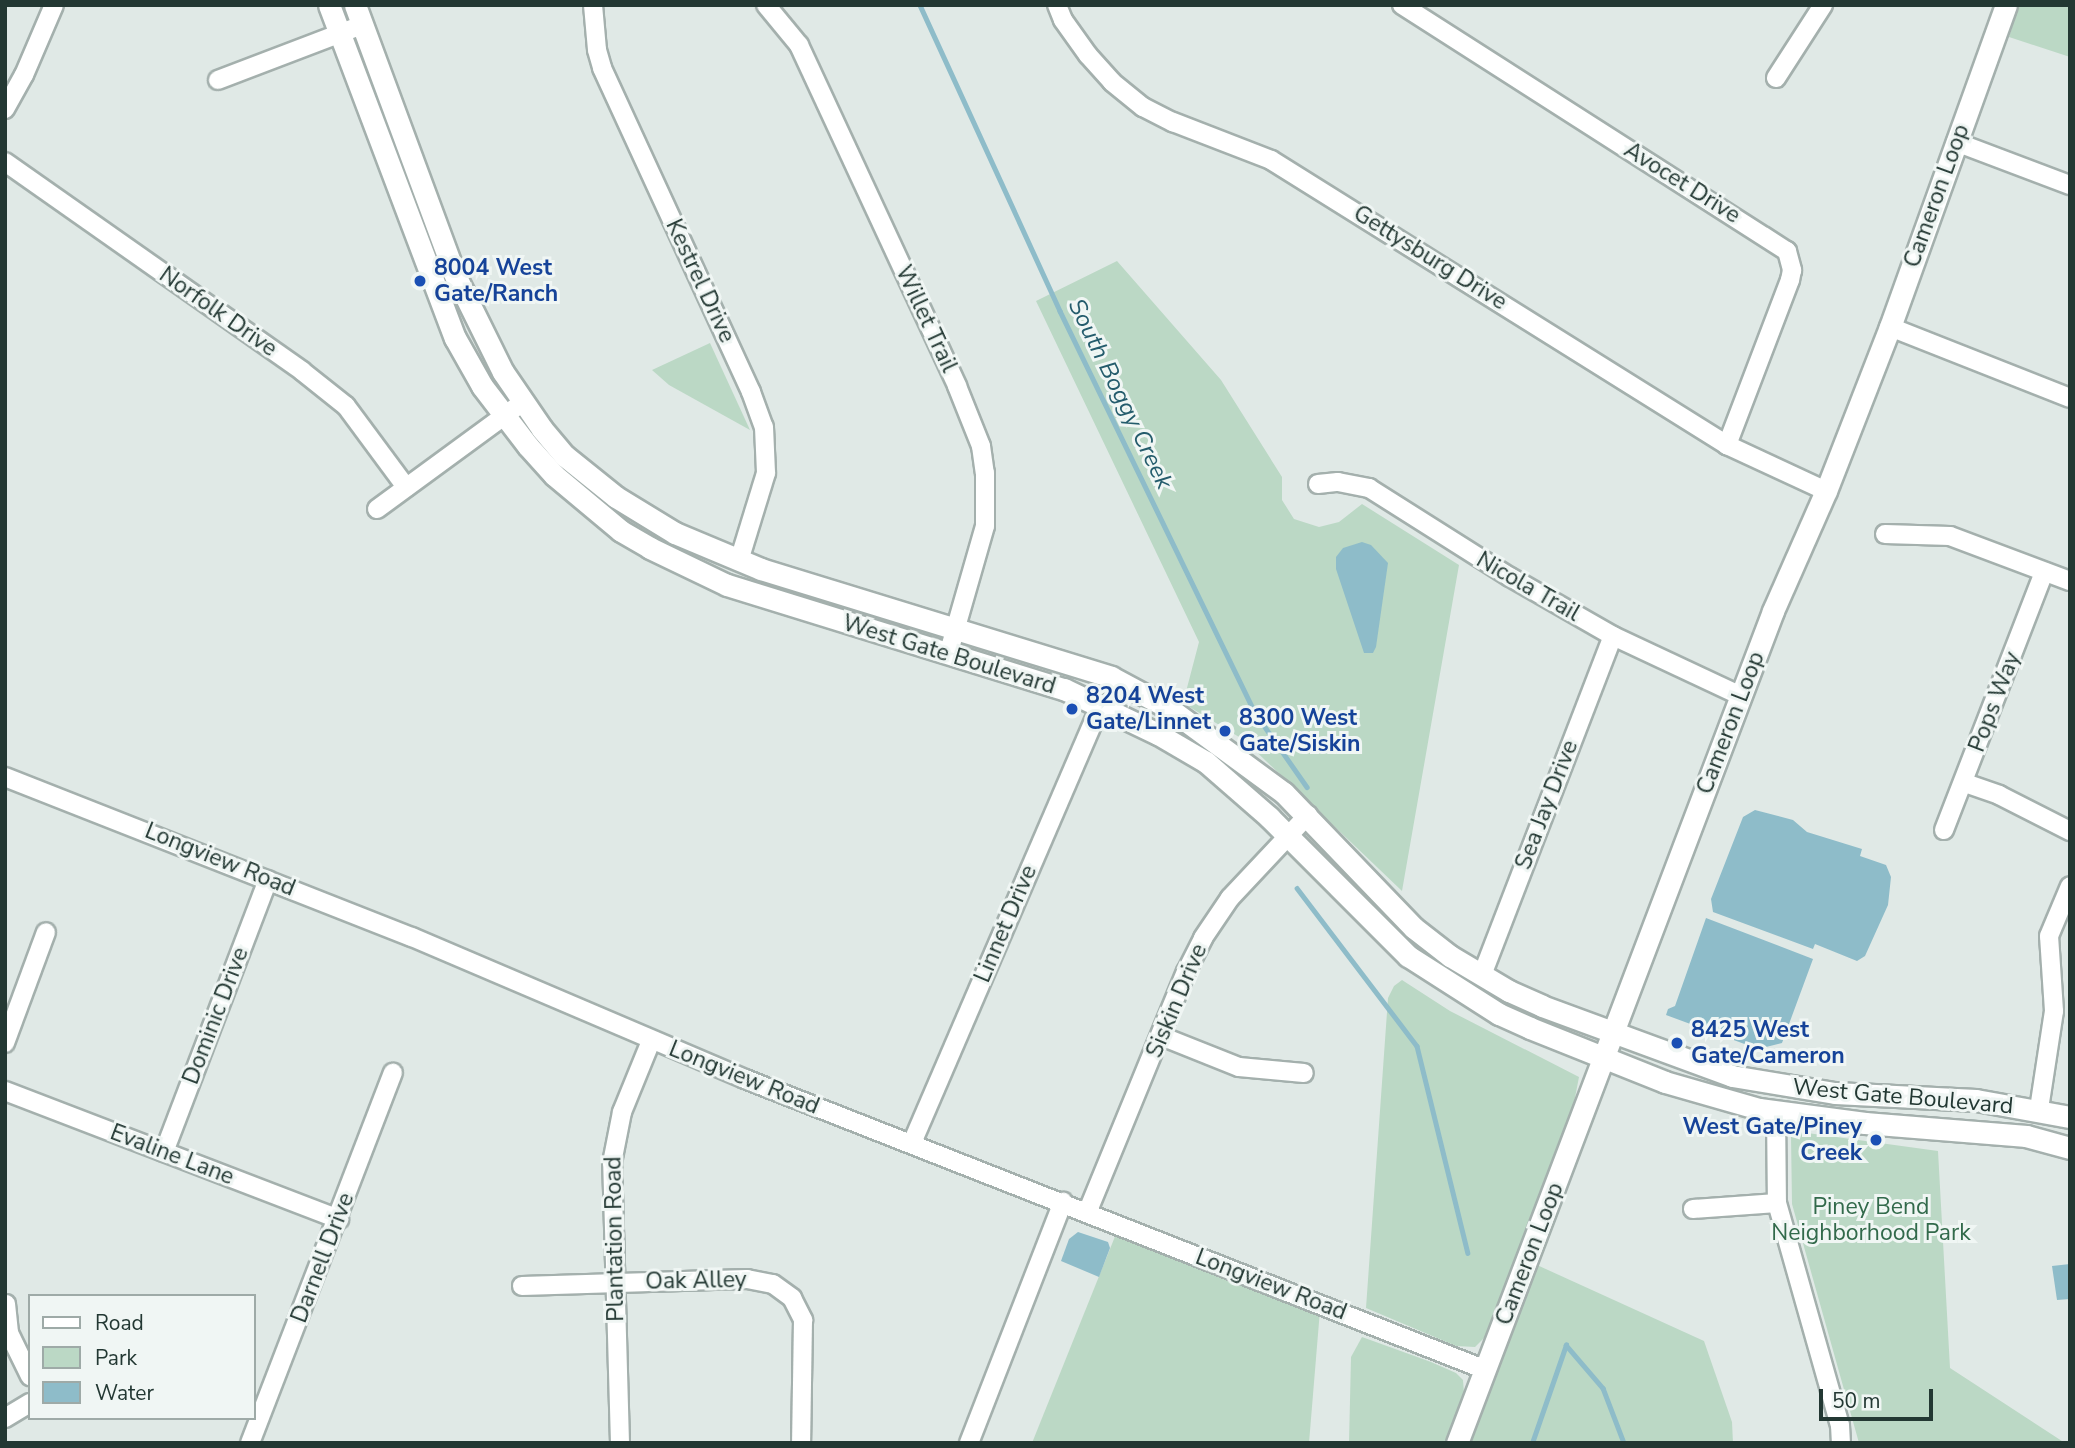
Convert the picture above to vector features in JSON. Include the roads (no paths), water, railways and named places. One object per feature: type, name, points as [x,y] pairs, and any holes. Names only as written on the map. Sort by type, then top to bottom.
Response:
[{"type":"main road","name":"West Gate Boulevard","points":[[328,5],[454,338],[504,416],[554,475],[576,496],[650,548],[752,595],[1064,689],[1101,704],[1206,762],[1289,835],[1408,956],[1499,1014],[1605,1059],[1703,1095],[1776,1112],[1964,1129],[2036,1139],[2070,1148]]},
{"type":"main road","name":"Cameron Loop","points":[[1458,1443],[1773,611],[1826,491],[1890,327],[2006,5]]},
{"type":"main road","name":"West Gate Boulevard","points":[[358,15],[455,275],[503,372],[542,429],[588,477],[675,533],[739,561],[1111,677],[1167,707],[1239,759],[1308,815],[1414,928],[1482,975],[1542,1006],[1732,1076],[1780,1086],[1976,1100],[2039,1109],[2070,1117]]},
{"type":"main road","points":[[1910,1126],[1939,1117],[2026,1121],[2039,1109]]},
{"type":"main road","points":[[2036,1139],[2048,1130],[2070,1130]]},
{"type":"street","points":[[5,109],[24,75],[54,5]]},
{"type":"street","name":"Kestrel Drive","points":[[593,5],[597,50],[605,75],[751,392],[764,427],[766,473],[739,561]]},
{"type":"street","name":"Willet Trail","points":[[766,5],[799,45],[957,386],[981,446],[985,473],[985,526],[948,655]]},
{"type":"street","name":"Gettysburg Drive","points":[[1057,5],[1088,55],[1112,82],[1143,107],[1172,122],[1271,160],[1727,445],[1826,491]]},
{"type":"street","name":"Avocet Drive","points":[[1402,5],[1787,251],[1790,280],[1727,445]]},
{"type":"street","points":[[1776,78],[1823,5]]},
{"type":"street","points":[[218,80],[338,34],[358,15]]},
{"type":"street","points":[[1956,142],[2070,185]]},
{"type":"street","name":"Norfolk Drive","points":[[5,162],[346,405],[406,487]]},
{"type":"street","points":[[1890,327],[2070,398]]},
{"type":"street","points":[[377,509],[523,402]]},
{"type":"street","name":"Nicola Trail","points":[[1318,484],[1338,482],[1369,488],[1510,578],[1613,636],[1741,696]]},
{"type":"street","points":[[1885,534],[1950,536],[2070,581]]},
{"type":"street","name":"Pops Way","points":[[1944,831],[1965,783],[2044,572]]},
{"type":"street","name":"Sea Jay Drive","points":[[1482,975],[1613,636]]},
{"type":"street","name":"Linnet Drive","points":[[912,1143],[1101,704]]},
{"type":"street","name":"Longview Road","points":[[5,777],[412,937],[651,1041],[1486,1370]]},
{"type":"street","points":[[1965,783],[1999,795],[2070,831]]},
{"type":"street","name":"Siskin Drive","points":[[1087,1213],[1186,972],[1203,938],[1230,898],[1308,815]]},
{"type":"street","name":"Dominic Drive","points":[[164,1152],[268,880]]},
{"type":"street","points":[[2039,1109],[2054,1011],[2049,936],[2070,887]]},
{"type":"street","points":[[5,1043],[46,932]]},
{"type":"street","points":[[1161,1036],[1239,1067],[1304,1073]]},
{"type":"street","name":"Plantation Road","points":[[620,1443],[611,1180],[614,1143],[622,1112],[651,1041]]},
{"type":"street","name":"Darnell Drive","points":[[256,1415],[261,1392],[338,1219],[393,1073]]},
{"type":"street","name":"Evaline Lane","points":[[5,1091],[338,1219]]},
{"type":"street","points":[[1776,1112],[1777,1203],[1840,1425],[1841,1443]]},
{"type":"street","points":[[969,1443],[1063,1202]]},
{"type":"street","points":[[1693,1209],[1777,1203]]},
{"type":"street","name":"Oak Alley","points":[[522,1286],[747,1279],[773,1283],[783,1289],[799,1308],[803,1320],[801,1443]]},
{"type":"street","points":[[6,1304],[9,1334],[28,1372]]},
{"type":"street","points":[[5,1418],[28,1404]]},
{"type":"street","name":"Darnell Drive","points":[[250,1443],[255,1420]]},
{"type":"water","points":[[1362,542],[1371,545],[1388,563],[1373,653],[1364,653],[1336,569],[1336,557],[1343,548]]},
{"type":"water","points":[[1755,810],[1793,820],[1807,832],[1862,849],[1860,856],[1886,865],[1891,877],[1888,905],[1865,956],[1857,961],[1815,944],[1813,949],[1713,912],[1711,899],[1743,817]]},
{"type":"water","points":[[1706,918],[1813,959],[1782,1043],[1758,1049],[1666,1015],[1668,1009],[1675,1006]]},
{"type":"water","points":[[1078,1232],[1108,1242],[1110,1248],[1099,1277],[1061,1261],[1069,1239]]},
{"type":"water","points":[[2070,1264],[2070,1299],[2057,1300],[2052,1266]]},
{"type":"waterway","name":"South Boggy Creek","points":[[920,5],[1060,311],[1256,714],[1307,787]]},
{"type":"waterway","name":"South Boggy Creek","points":[[1297,888],[1417,1046],[1468,1253]]},
{"type":"waterway","name":"South Boggy Creek","points":[[1532,1443],[1566,1345],[1603,1388],[1624,1443]]},
{"type":"place","name":"8004 West Gate/Ranch","points":[[420,281]]},
{"type":"place","name":"8204 West Gate/Linnet","points":[[1072,709]]},
{"type":"place","name":"8300 West Gate/Siskin","points":[[1225,731]]},
{"type":"place","name":"8425 West Gate/Cameron","points":[[1677,1043]]},
{"type":"place","name":"West Gate/Piney Creek","points":[[1876,1140]]},
{"type":"park label","name":"Piney Bend Neighborhood Park","points":[[1871,1220]]}]
